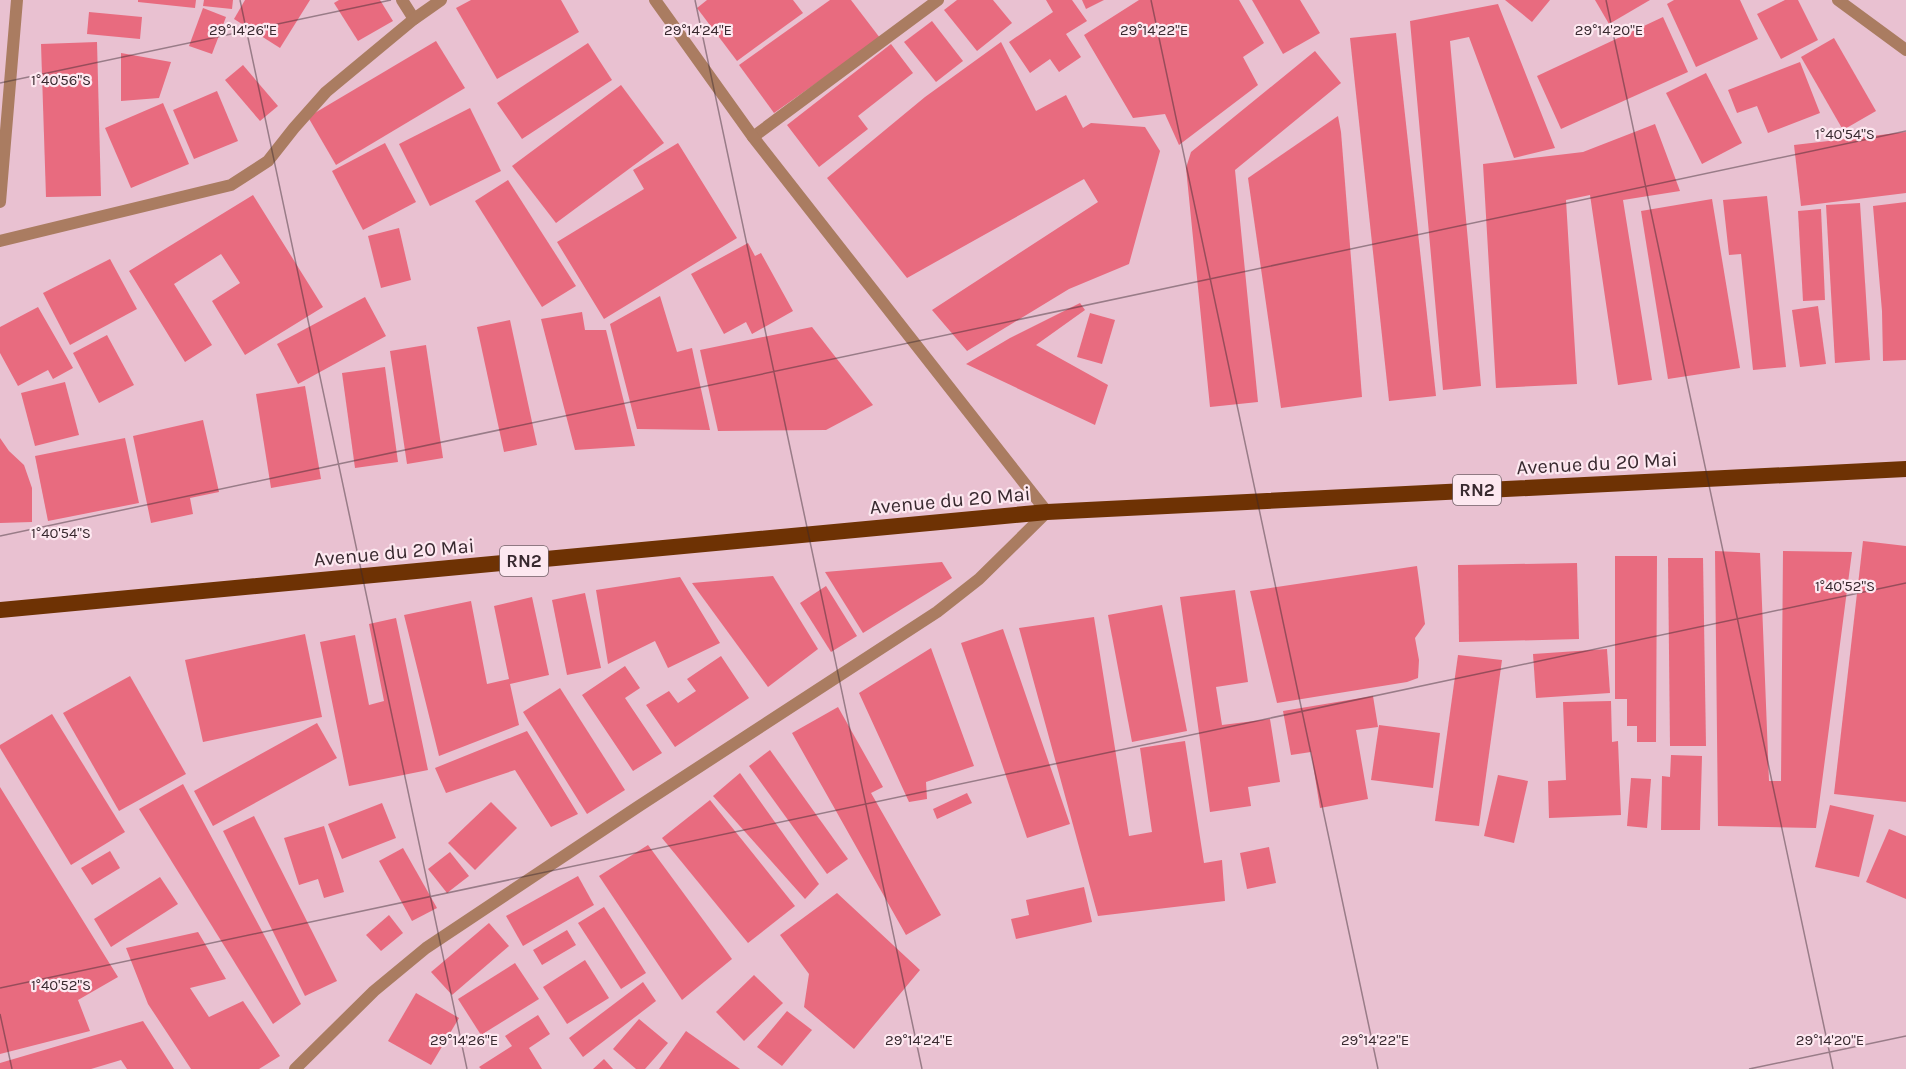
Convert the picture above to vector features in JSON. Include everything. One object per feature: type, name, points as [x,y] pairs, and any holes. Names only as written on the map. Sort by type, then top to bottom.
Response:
[{"type":"highway","name":"Avenue du 20 Mai","points":[[0,610],[1047,512],[1906,469]]},
{"type":"street","points":[[0,202],[17,0]]},
{"type":"street","points":[[402,0],[414,19]]},
{"type":"street","points":[[0,241],[231,185],[268,161],[326,92],[414,19],[441,0]]},
{"type":"street","points":[[295,1069],[374,991],[426,948],[937,612],[979,579],[1047,512],[753,138],[656,0]]},
{"type":"street","points":[[753,138],[938,0]]},
{"type":"street","points":[[1838,0],[1906,50]]},
{"type":"building","points":[[138,0],[196,0],[195,8],[138,2]]},
{"type":"building","points":[[204,0],[233,0],[232,9],[203,6]]},
{"type":"building","points":[[245,0],[310,0],[280,48],[234,19]]},
{"type":"building","points":[[339,0],[380,0],[393,21],[358,41],[334,3]]},
{"type":"building","points":[[471,0],[561,0],[579,32],[497,79],[456,8]]},
{"type":"building","points":[[707,0],[793,0],[803,13],[737,61],[697,8]]},
{"type":"building","points":[[830,0],[851,0],[880,38],[774,113],[739,65]]},
{"type":"building","points":[[957,0],[993,0],[1012,23],[977,51],[944,10]]},
{"type":"building","points":[[1046,0],[1072,0],[1087,21],[1066,34],[1081,57],[1059,72],[1050,59],[1030,73],[1009,42],[1053,12]]},
{"type":"building","points":[[1082,0],[1104,0],[1086,9]]},
{"type":"building","points":[[1139,0],[1239,0],[1264,43],[1243,57],[1258,85],[1179,145],[1165,114],[1133,118],[1084,35]]},
{"type":"building","points":[[1252,0],[1300,0],[1320,33],[1283,54]]},
{"type":"building","points":[[1505,0],[1550,0],[1532,22]]},
{"type":"building","points":[[1595,0],[1650,0],[1609,24]]},
{"type":"building","points":[[1674,0],[1740,0],[1758,39],[1696,67],[1667,4]]},
{"type":"building","points":[[1785,0],[1798,0],[1818,40],[1781,59],[1757,14]]},
{"type":"building","points":[[1498,4],[1555,148],[1514,158],[1469,37],[1450,41],[1481,386],[1443,390],[1410,21]]},
{"type":"building","points":[[203,8],[226,17],[212,54],[189,46]]},
{"type":"building","points":[[89,12],[142,17],[140,39],[87,34]]},
{"type":"building","points":[[1663,17],[1688,72],[1561,129],[1537,76]]},
{"type":"building","points":[[932,21],[963,61],[936,82],[904,42]]},
{"type":"building","points":[[1396,33],[1436,396],[1389,401],[1350,38]]},
{"type":"building","points":[[1834,38],[1876,111],[1843,130],[1801,57]]},
{"type":"building","points":[[436,41],[465,88],[336,165],[308,117]]},
{"type":"building","points":[[97,42],[101,196],[46,197],[41,44]]},
{"type":"building","points":[[1001,42],[1036,111],[1066,95],[1083,128],[1091,123],[1145,127],[1160,151],[1129,264],[1069,289],[967,351],[932,310],[1098,202],[1084,179],[907,278],[827,178],[925,97]]},
{"type":"building","points":[[588,43],[612,80],[522,139],[497,103]]},
{"type":"building","points":[[891,44],[913,73],[858,116],[868,129],[819,167],[787,125]]},
{"type":"building","points":[[1315,51],[1341,83],[1235,170],[1258,402],[1210,407],[1186,168],[1191,152]]},
{"type":"building","points":[[121,53],[171,62],[159,98],[121,101]]},
{"type":"building","points":[[1800,62],[1820,113],[1768,133],[1757,106],[1737,113],[1728,90]]},
{"type":"building","points":[[243,65],[278,106],[260,121],[225,80]]},
{"type":"building","points":[[1706,73],[1742,143],[1702,164],[1666,93]]},
{"type":"building","points":[[621,85],[664,143],[556,223],[512,166]]},
{"type":"building","points":[[217,91],[238,141],[194,159],[173,110]]},
{"type":"building","points":[[163,103],[189,164],[131,188],[105,128]]},
{"type":"building","points":[[470,108],[501,171],[430,206],[399,144]]},
{"type":"building","points":[[1338,116],[1362,397],[1281,408],[1248,178]]},
{"type":"building","points":[[1655,124],[1680,191],[1623,200],[1652,380],[1618,385],[1590,195],[1566,200],[1577,384],[1496,388],[1483,164],[1583,152]]},
{"type":"building","points":[[1906,132],[1906,193],[1801,206],[1794,145]]},
{"type":"building","points":[[385,143],[416,202],[363,230],[332,171]]},
{"type":"building","points":[[678,143],[737,238],[604,319],[557,242],[644,189],[633,170]]},
{"type":"building","points":[[508,180],[576,286],[542,307],[475,201]]},
{"type":"building","points":[[253,195],[323,307],[245,355],[212,301],[240,283],[221,254],[174,284],[212,345],[185,362],[129,271]]},
{"type":"building","points":[[1767,196],[1786,367],[1753,370],[1741,254],[1729,255],[1723,200]]},
{"type":"building","points":[[1712,199],[1740,368],[1668,379],[1641,211]]},
{"type":"building","points":[[1906,202],[1906,360],[1883,361],[1882,311],[1873,206]]},
{"type":"building","points":[[1860,203],[1870,360],[1835,363],[1826,205]]},
{"type":"building","points":[[1821,209],[1825,300],[1803,301],[1798,211]]},
{"type":"building","points":[[399,228],[411,280],[381,288],[368,236]]},
{"type":"building","points":[[748,243],[755,256],[761,253],[793,311],[752,334],[746,322],[724,334],[691,274]]},
{"type":"building","points":[[110,259],[137,309],[70,345],[43,293]]},
{"type":"building","points":[[660,296],[677,352],[692,348],[710,430],[637,429],[610,324]]},
{"type":"building","points":[[365,297],[386,336],[298,384],[277,344]]},
{"type":"building","points":[[1080,303],[1085,310],[1036,345],[1108,385],[1095,425],[966,364],[1010,338]]},
{"type":"building","points":[[1818,306],[1826,364],[1800,367],[1792,310]]},
{"type":"building","points":[[38,307],[73,368],[53,379],[48,370],[18,386],[0,353],[0,327]]},
{"type":"building","points":[[582,312],[585,330],[606,330],[635,446],[575,450],[541,319]]},
{"type":"building","points":[[1090,313],[1115,320],[1102,364],[1077,357]]},
{"type":"building","points":[[510,320],[537,445],[504,452],[477,327]]},
{"type":"building","points":[[812,327],[873,405],[826,430],[718,431],[700,350]]},
{"type":"building","points":[[107,335],[134,385],[99,403],[73,353]]},
{"type":"building","points":[[426,345],[443,458],[407,464],[390,351]]},
{"type":"building","points":[[385,367],[398,462],[355,468],[342,373]]},
{"type":"building","points":[[65,382],[79,435],[35,446],[21,393]]},
{"type":"building","points":[[305,386],[321,479],[271,488],[256,394]]},
{"type":"building","points":[[203,420],[219,492],[190,498],[193,514],[151,523],[133,436]]},
{"type":"building","points":[[0,438],[9,451],[24,465],[32,488],[32,522],[0,523]]},
{"type":"building","points":[[125,438],[139,503],[48,521],[35,456]]},
{"type":"building","points":[[1863,541],[1906,546],[1906,802],[1834,794]]},
{"type":"building","points":[[1715,551],[1760,553],[1769,781],[1781,781],[1783,551],[1852,552],[1816,828],[1718,826]]},
{"type":"building","points":[[1615,556],[1657,556],[1656,742],[1637,742],[1637,726],[1627,726],[1627,699],[1615,699]]},
{"type":"building","points":[[1668,558],[1703,558],[1706,746],[1670,746]]},
{"type":"building","points":[[942,562],[952,578],[863,633],[825,572]]},
{"type":"building","points":[[1577,563],[1579,639],[1459,642],[1458,565]]},
{"type":"building","points":[[1417,566],[1425,624],[1415,638],[1419,660],[1418,678],[1407,682],[1277,703],[1250,591]]},
{"type":"building","points":[[773,576],[818,649],[768,687],[692,583]]},
{"type":"building","points":[[680,577],[720,643],[668,668],[655,641],[608,664],[596,590]]},
{"type":"building","points":[[826,586],[857,636],[831,652],[800,603]]},
{"type":"building","points":[[1235,590],[1248,682],[1216,687],[1222,725],[1270,719],[1280,782],[1248,787],[1251,806],[1210,812],[1180,597]]},
{"type":"building","points":[[585,593],[601,668],[567,675],[552,600]]},
{"type":"building","points":[[532,597],[549,675],[510,684],[519,725],[439,756],[404,615],[471,601],[487,684],[509,679],[494,606]]},
{"type":"building","points":[[1162,605],[1187,731],[1132,742],[1108,615]]},
{"type":"building","points":[[1094,617],[1129,836],[1152,832],[1140,748],[1185,741],[1204,863],[1222,860],[1225,901],[1098,916],[1019,628]]},
{"type":"building","points":[[396,618],[428,770],[349,786],[320,642],[355,635],[369,705],[384,701],[369,624]]},
{"type":"building","points":[[1003,629],[1070,824],[1027,838],[961,643]]},
{"type":"building","points":[[305,634],[322,717],[203,742],[185,660]]},
{"type":"building","points":[[931,648],[974,766],[926,782],[927,799],[909,802],[859,693]]},
{"type":"building","points":[[1607,649],[1610,693],[1536,698],[1533,654]]},
{"type":"building","points":[[1458,655],[1502,660],[1479,826],[1435,821]]},
{"type":"building","points":[[721,656],[749,698],[675,747],[646,705],[669,691],[678,703],[696,691],[687,679]]},
{"type":"building","points":[[625,666],[640,688],[625,698],[662,753],[633,771],[582,695]]},
{"type":"building","points":[[130,676],[186,774],[119,811],[63,713]]},
{"type":"building","points":[[560,688],[625,790],[587,814],[523,712]]},
{"type":"building","points":[[1373,696],[1378,727],[1356,730],[1368,799],[1320,808],[1311,752],[1291,755],[1283,711]]},
{"type":"building","points":[[1611,701],[1612,742],[1618,741],[1621,815],[1549,818],[1548,781],[1566,780],[1563,702]]},
{"type":"building","points":[[838,707],[883,787],[871,793],[941,915],[906,935],[792,733]]},
{"type":"building","points":[[52,714],[125,832],[71,865],[0,748],[0,745]]},
{"type":"building","points":[[317,723],[337,758],[213,826],[194,791]]},
{"type":"building","points":[[1379,725],[1440,733],[1433,788],[1371,780]]},
{"type":"building","points":[[527,731],[578,814],[551,827],[515,770],[446,793],[435,768]]},
{"type":"building","points":[[770,750],[848,859],[827,874],[749,766]]},
{"type":"building","points":[[1671,755],[1702,756],[1700,830],[1661,830],[1662,776],[1670,777]]},
{"type":"building","points":[[740,773],[819,884],[805,899],[713,796]]},
{"type":"building","points":[[1498,775],[1528,781],[1514,843],[1484,836]]},
{"type":"building","points":[[1631,778],[1651,779],[1647,828],[1627,826]]},
{"type":"building","points":[[183,784],[301,1004],[273,1024],[139,809]]},
{"type":"building","points":[[0,787],[118,977],[78,1000],[90,1031],[0,1054]]},
{"type":"building","points":[[967,793],[972,803],[937,819],[933,809]]},
{"type":"building","points":[[710,800],[795,906],[748,943],[662,838]]},
{"type":"building","points":[[491,802],[517,828],[475,870],[448,843]]},
{"type":"building","points":[[382,803],[396,838],[342,859],[328,824]]},
{"type":"building","points":[[1830,805],[1874,815],[1859,877],[1815,867]]},
{"type":"building","points":[[254,816],[337,981],[305,996],[223,831]]},
{"type":"building","points":[[324,826],[344,892],[324,898],[318,879],[299,885],[284,838]]},
{"type":"building","points":[[1889,829],[1906,836],[1906,899],[1866,882]]},
{"type":"building","points":[[648,845],[732,959],[682,1000],[599,876]]},
{"type":"building","points":[[1269,847],[1276,883],[1247,889],[1240,853]]},
{"type":"building","points":[[403,848],[437,908],[412,921],[379,861]]},
{"type":"building","points":[[110,851],[120,868],[92,885],[81,868]]},
{"type":"building","points":[[450,852],[469,876],[447,893],[428,869]]},
{"type":"building","points":[[578,876],[594,905],[523,946],[506,916]]},
{"type":"building","points":[[160,877],[178,904],[111,947],[94,919]]},
{"type":"building","points":[[1084,887],[1092,922],[1016,939],[1011,919],[1029,915],[1026,900]]},
{"type":"building","points":[[837,893],[920,970],[854,1049],[804,1007],[809,974],[780,935]]},
{"type":"building","points":[[604,907],[646,973],[621,989],[578,923]]},
{"type":"building","points":[[389,915],[403,933],[381,951],[366,935]]},
{"type":"building","points":[[489,923],[509,946],[452,995],[431,972]]},
{"type":"building","points":[[567,930],[576,945],[542,965],[533,950]]},
{"type":"building","points":[[198,932],[226,979],[190,988],[209,1017],[243,1001],[280,1056],[259,1069],[191,1069],[148,1004],[126,948]]},
{"type":"building","points":[[585,960],[609,998],[567,1024],[543,987]]},
{"type":"building","points":[[515,963],[539,999],[481,1035],[458,999]]},
{"type":"building","points":[[754,975],[783,1003],[744,1041],[716,1012]]},
{"type":"building","points":[[643,982],[656,1001],[583,1057],[569,1038]]},
{"type":"building","points":[[416,993],[459,1018],[431,1065],[388,1041]]},
{"type":"building","points":[[787,1011],[812,1030],[782,1066],[757,1047]]},
{"type":"building","points":[[538,1015],[550,1034],[529,1048],[542,1069],[481,1069],[479,1067],[512,1046],[505,1036]]},
{"type":"building","points":[[639,1019],[668,1043],[645,1069],[636,1069],[613,1049]]},
{"type":"building","points":[[143,1021],[174,1069],[127,1069],[121,1060],[91,1069],[0,1069],[0,1063]]},
{"type":"building","points":[[686,1031],[740,1069],[659,1069]]},
{"type":"building","points":[[604,1059],[613,1069],[593,1069]]}]
